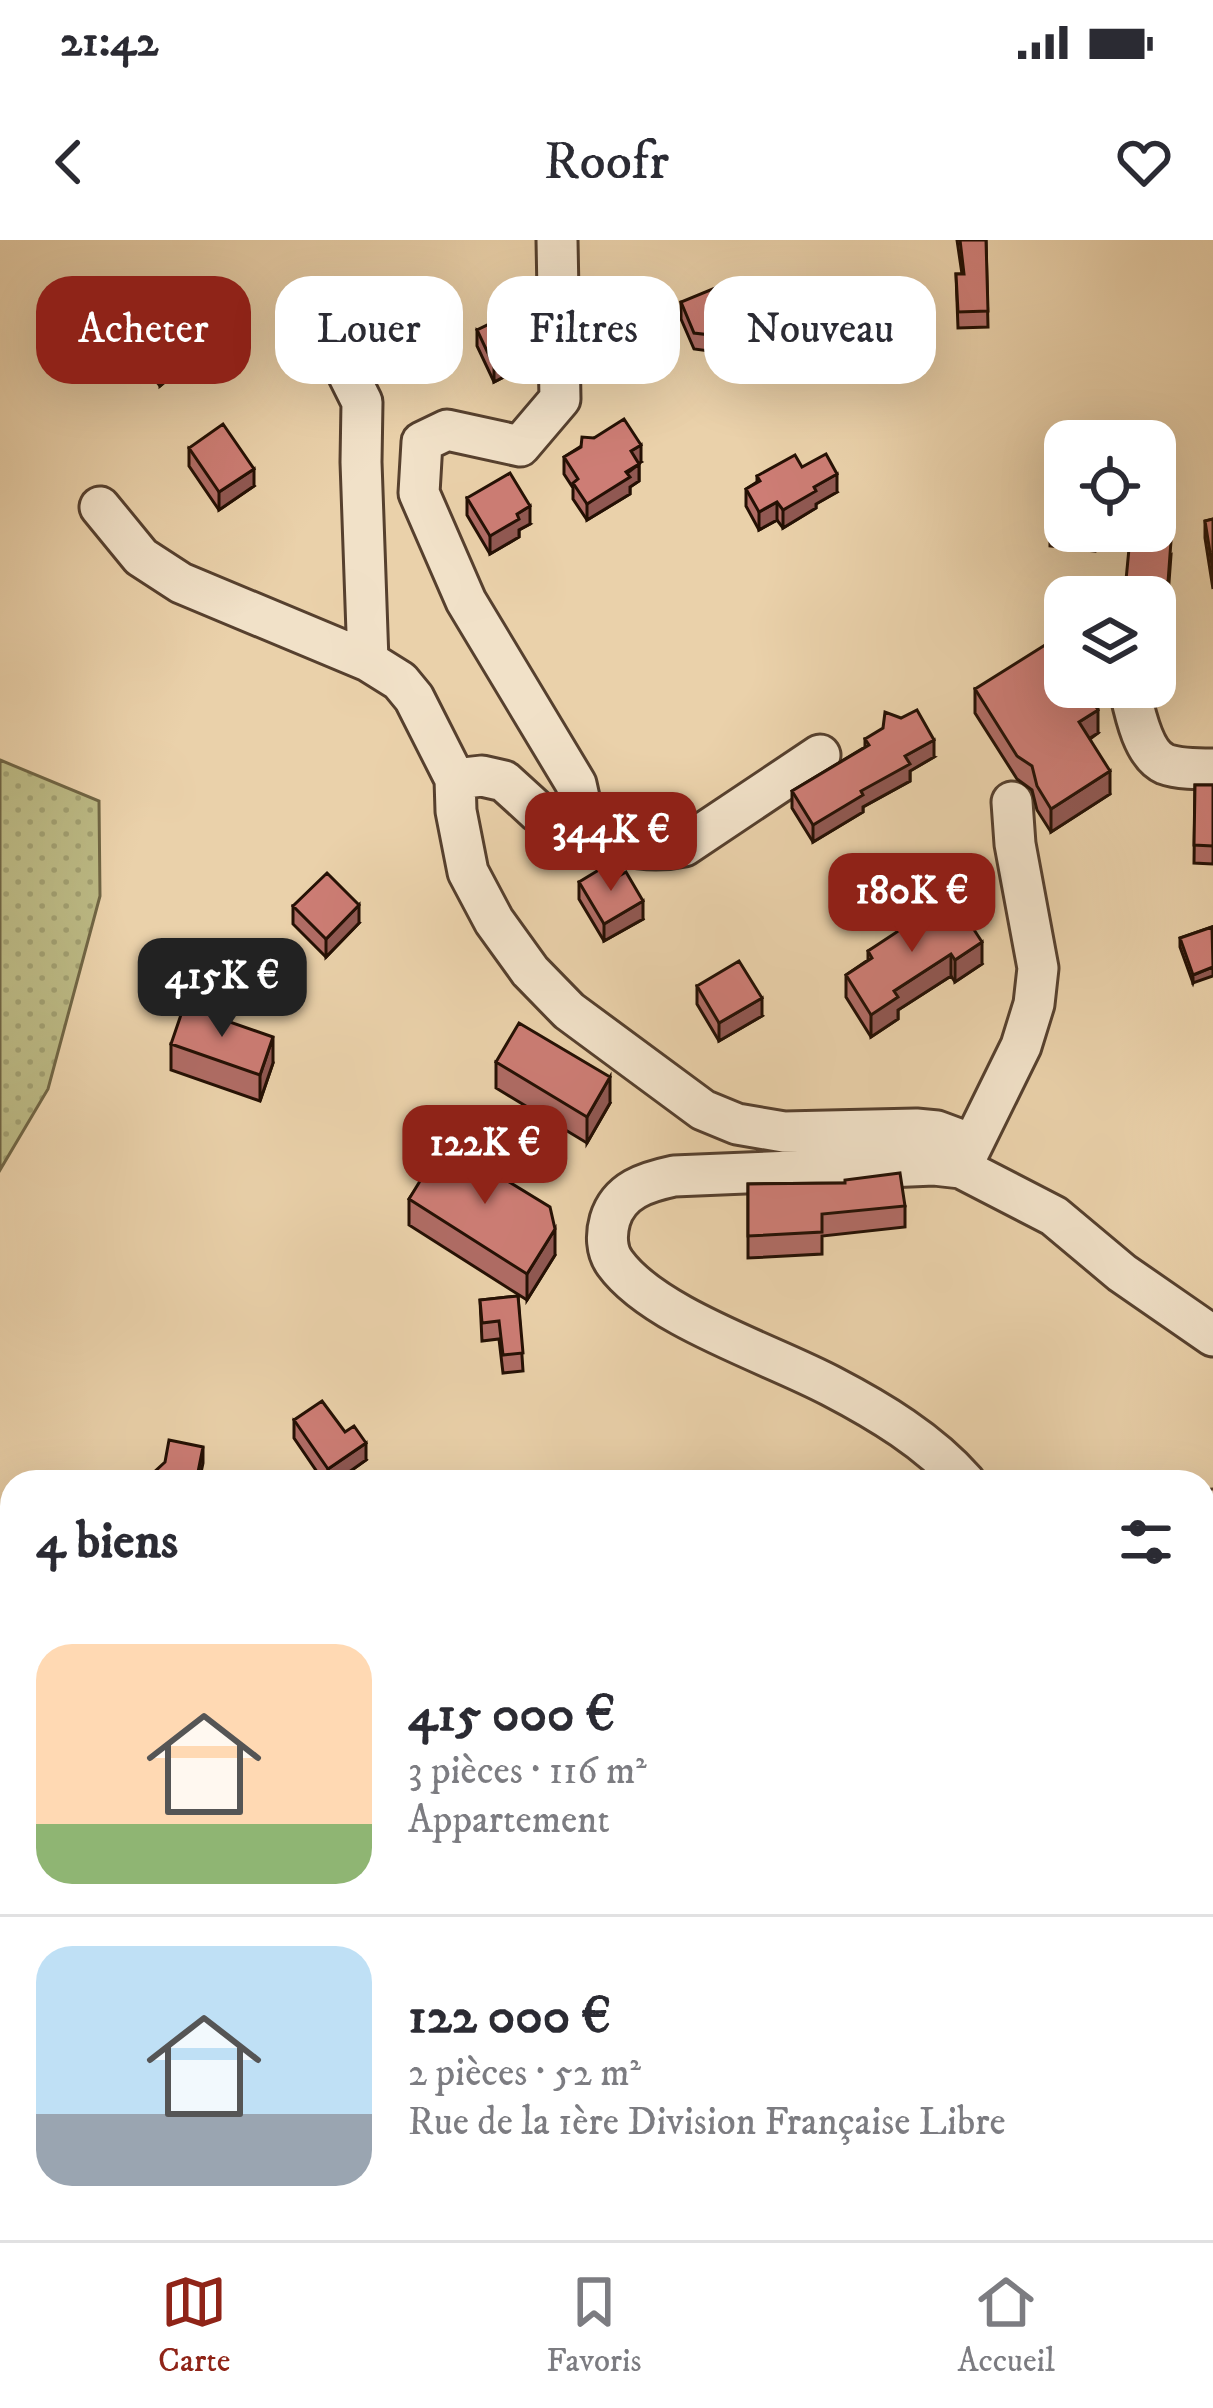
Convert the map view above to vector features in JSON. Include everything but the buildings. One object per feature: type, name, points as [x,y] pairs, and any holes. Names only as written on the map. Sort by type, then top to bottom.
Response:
[{"type":"street","points":[[557,240],[560,399],[520,446],[447,430],[422,442],[419,494],[466,601],[576,784],[582,811],[566,820]]},
{"type":"street","points":[[353,384],[362,402],[368,661]]},
{"type":"street","points":[[100,507],[141,557],[181,583],[368,661],[400,681],[414,698],[455,779],[468,872],[494,921],[530,971],[569,1011],[689,1101],[737,1124],[784,1132],[937,1131],[1054,1216],[1122,1273],[1213,1336]]},
{"type":"street","points":[[1133,708],[1153,753],[1164,764],[1213,769]]},
{"type":"street","points":[[455,779],[482,776],[504,781],[538,812],[566,820],[605,842],[660,852],[684,846],[820,755]]},
{"type":"street","points":[[955,1470],[892,1420],[639,1289],[612,1259],[606,1233],[613,1210],[626,1194],[645,1182],[674,1175],[934,1165],[966,1156],[1021,1046],[1034,1004],[1038,968],[1012,802]]},
{"type":"shaded area","points":[[0,760],[99,801],[100,896],[48,1089],[0,1170]]}]
